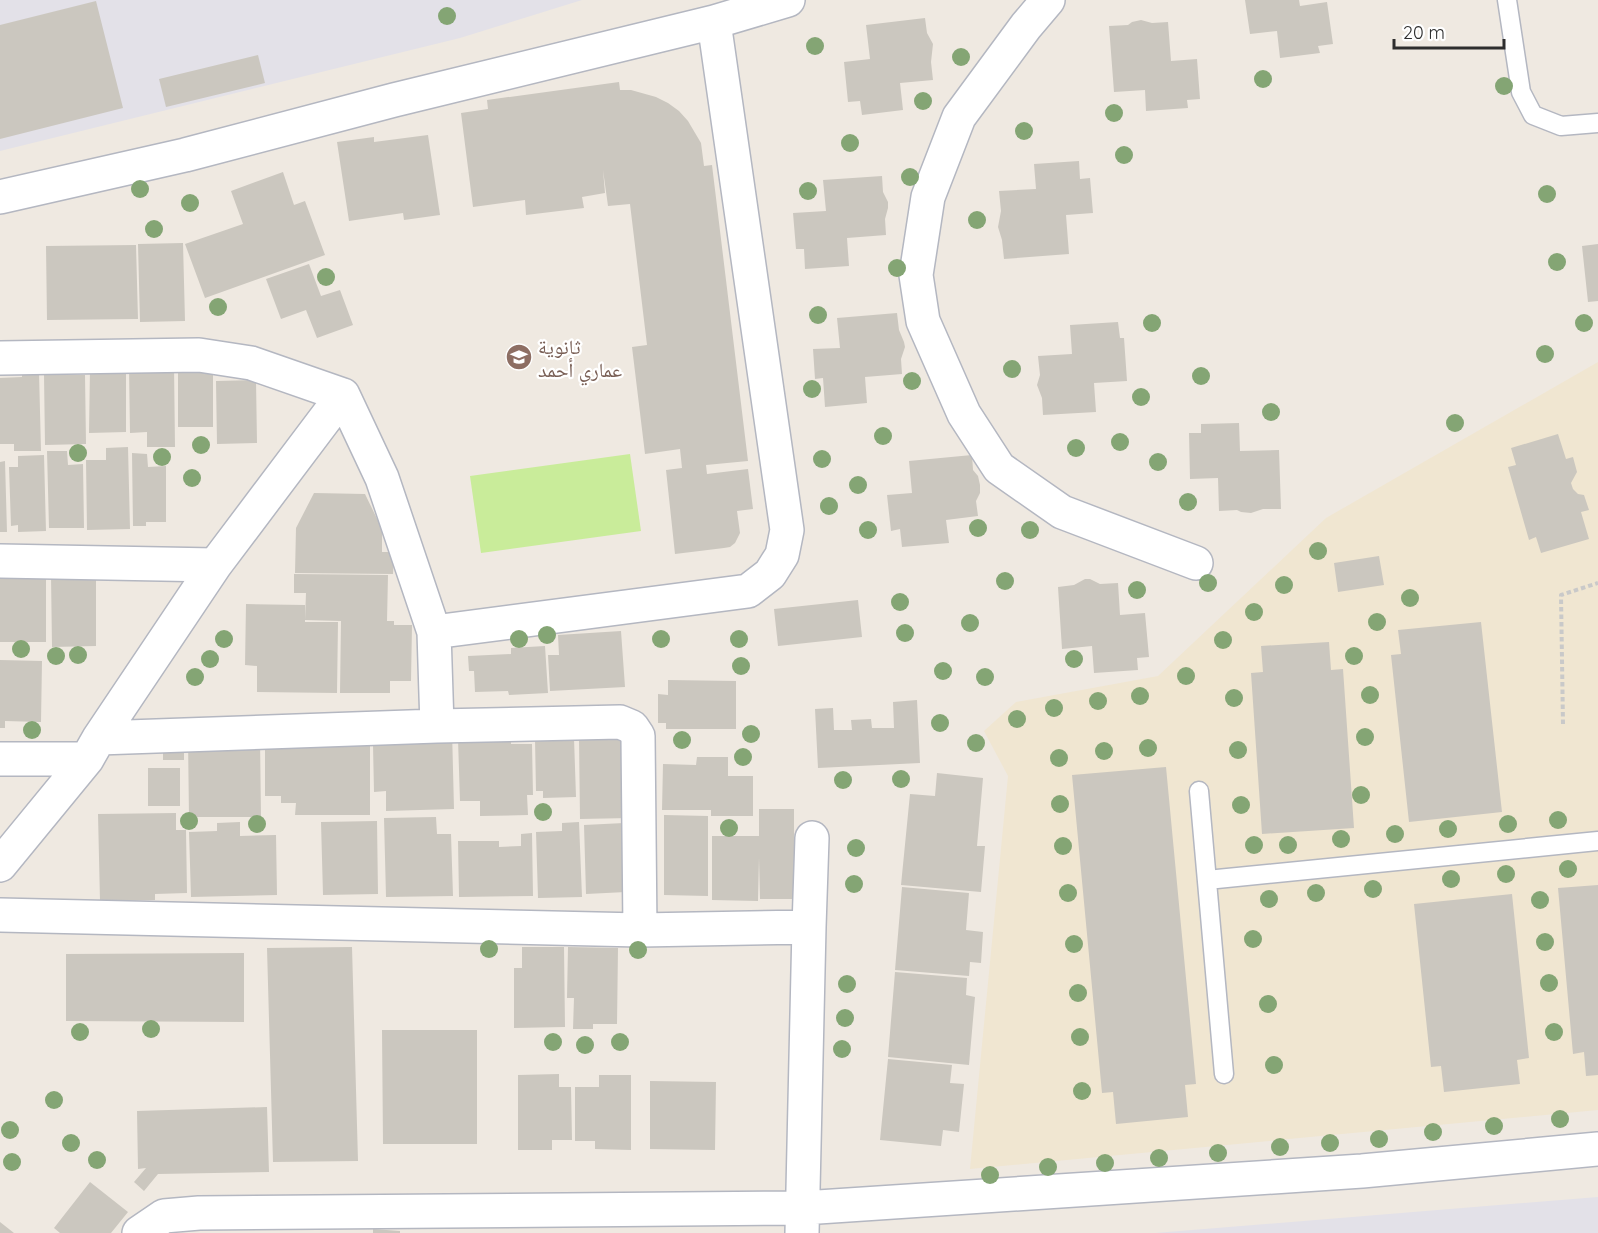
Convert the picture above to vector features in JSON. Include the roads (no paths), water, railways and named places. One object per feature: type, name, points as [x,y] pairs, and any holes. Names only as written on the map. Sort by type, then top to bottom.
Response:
[{"type":"street","points":[[0,197],[185,155],[394,100],[714,22],[788,0]]},
{"type":"street","points":[[1048,0],[1026,26],[960,117],[928,196],[916,275],[923,321],[964,414],[999,468],[1062,512],[1196,563]]},
{"type":"street","points":[[434,632],[748,591],[770,574],[782,555],[787,530],[714,22]]},
{"type":"street","points":[[0,358],[199,355],[251,363],[343,395],[382,478],[434,632],[437,726]]},
{"type":"street","points":[[0,865],[93,749],[215,565],[343,395]]},
{"type":"street","points":[[0,561],[215,565]]},
{"type":"street","points":[[0,759],[93,749],[437,726],[620,722],[632,727],[638,736],[640,930]]},
{"type":"street","points":[[803,1221],[812,837]]},
{"type":"street","points":[[0,915],[640,930],[809,927]]},
{"type":"street","points":[[140,1233],[164,1216],[199,1213],[803,1221],[1598,1149]]},
{"type":"lane","points":[[1507,0],[1521,92],[1533,115],[1562,126],[1598,123]]},
{"type":"lane","points":[[1199,791],[1224,1074]]},
{"type":"lane","points":[[1207,880],[1598,841]]},
{"type":"place","name":"ثانوية عماري أحمد","points":[[519,357]]}]
